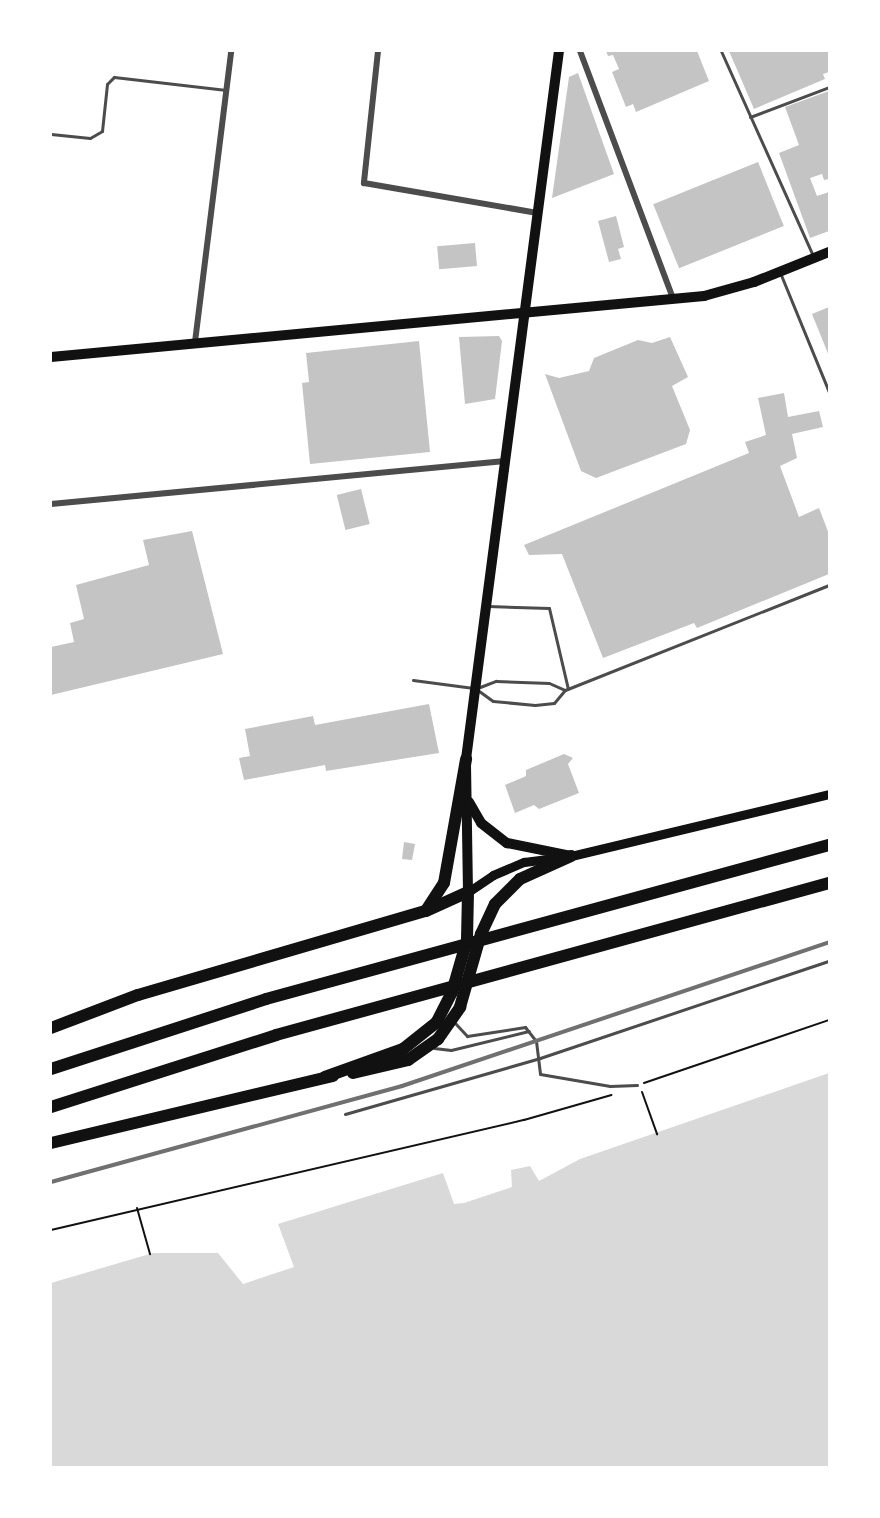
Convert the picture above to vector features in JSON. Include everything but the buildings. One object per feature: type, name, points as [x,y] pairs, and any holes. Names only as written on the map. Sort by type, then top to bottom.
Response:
[{"type":"highway","points":[[426,911],[444,883],[466,759]]},
{"type":"highway","points":[[51,1069],[214,1015],[829,845]]},
{"type":"highway","points":[[51,1143],[325,1077],[386,1068],[429,1047],[453,1018],[495,904],[520,879],[571,856]]},
{"type":"highway","points":[[51,1107],[266,1038],[829,884]]},
{"type":"highway","points":[[51,1028],[138,995],[426,911],[468,892],[467,940],[452,992],[437,1022],[403,1049],[325,1077]]},
{"type":"main road","points":[[559,51],[466,759],[468,892],[514,866],[571,856],[829,794]]},
{"type":"main road","points":[[51,357],[674,299],[733,290],[829,252]]},
{"type":"main road","points":[[468,801],[481,823],[507,843],[571,856]]},
{"type":"street","points":[[195,342],[231,51]]},
{"type":"street","points":[[378,51],[364,183],[537,213]]},
{"type":"street","points":[[580,51],[674,299]]},
{"type":"street","points":[[51,504],[505,461]]},
{"type":"lane","points":[[721,51],[814,258]]},
{"type":"lane","points":[[51,134],[90,138],[102,131],[107,84],[114,77],[226,90]]},
{"type":"lane","points":[[750,117],[829,87]]},
{"type":"lane","points":[[780,272],[829,392]]},
{"type":"lane","points":[[475,688],[493,701],[535,705],[554,703],[567,690],[829,585]]},
{"type":"lane","points":[[486,606],[549,608],[567,690]]},
{"type":"lane","points":[[412,680],[475,688],[496,681],[549,683],[567,690]]},
{"type":"lane","points":[[345,1114],[540,1058],[829,961]]},
{"type":"lane","points":[[453,1018],[457,1030],[467,1036],[518,1026],[530,1031],[540,1058],[540,1074],[610,1086],[637,1085]]},
{"type":"lane","points":[[429,1047],[451,1050],[530,1031]]},
{"type":"path","points":[[657,1134],[637,1085],[829,1020]]},
{"type":"path","points":[[51,1230],[524,1119],[616,1093]]},
{"type":"path","points":[[137,1208],[150,1254]]},
{"type":"shaded area","points":[[829,1073],[829,1467],[51,1467],[51,1283],[153,1253],[218,1253],[243,1284],[294,1267],[278,1224],[443,1173],[454,1204],[464,1203],[512,1187],[511,1170],[530,1166],[539,1181],[580,1159]]},
{"type":"railway","points":[[51,1182],[402,1086],[829,942]]}]
